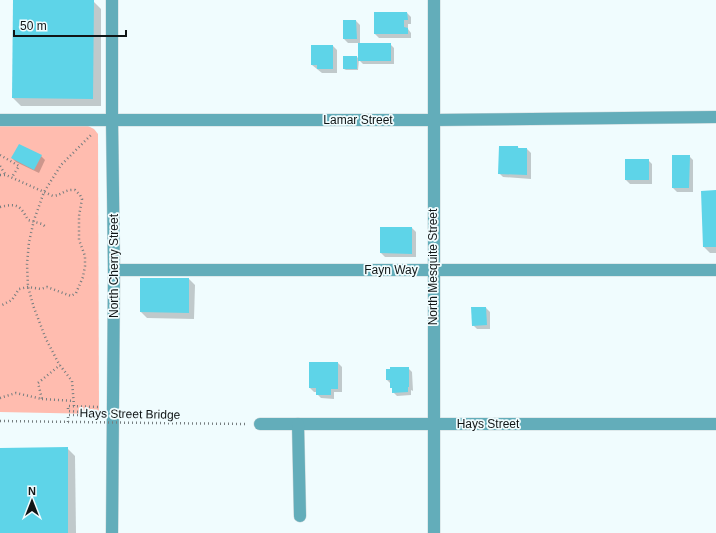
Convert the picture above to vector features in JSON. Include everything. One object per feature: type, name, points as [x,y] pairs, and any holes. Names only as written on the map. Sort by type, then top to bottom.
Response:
[{"type":"street","name":"North Cherry Street","points":[[112,0],[114,270],[112,533]]},
{"type":"street","name":"North Mesquite Street","points":[[434,0],[434,533]]},
{"type":"street","name":"Lamar Street","points":[[0,120],[434,120],[716,117]]},
{"type":"street","name":"Fayn Way","points":[[114,270],[716,270]]},
{"type":"street","name":"Hays Street","points":[[260,424],[716,424]]},
{"type":"street","points":[[298,424],[300,516]]},
{"type":"path","points":[[74,406],[72,381],[60,366],[46,339],[34,308],[28,286],[27,264],[29,242],[44,192],[61,165],[95,131]]},
{"type":"path","points":[[0,155],[19,166],[12,178]]},
{"type":"path","points":[[0,166],[5,174],[12,178],[53,196],[58,195],[68,189],[75,190],[80,195],[82,199],[79,216],[79,240],[85,256],[83,277],[76,294],[71,296],[47,286],[41,290],[28,286],[19,289],[12,300],[0,306]]},
{"type":"path","points":[[0,175],[5,174]]},
{"type":"path","points":[[0,207],[9,205],[20,207],[28,220],[42,224],[46,227]]},
{"type":"path","points":[[42,399],[38,383],[60,366]]},
{"type":"path","points":[[0,398],[16,393],[42,399],[74,400]]},
{"type":"path","points":[[68,422],[68,415],[82,415],[82,412],[68,411],[68,406],[98,407]]},
{"type":"path","name":"Hays Street Bridge","points":[[0,421],[260,424]]},
{"type":"shaded area","points":[[0,126],[88,126],[94,129],[98,134],[99,414],[0,412]]},
{"type":"building","points":[[13,0],[94,0],[93,99],[12,98]]},
{"type":"building","points":[[374,12],[407,12],[408,20],[404,20],[404,27],[408,28],[408,34],[374,34]]},
{"type":"building","points":[[343,20],[356,20],[357,39],[343,39]]},
{"type":"building","points":[[358,43],[391,43],[391,61],[358,61]]},
{"type":"building","points":[[311,45],[333,45],[333,69],[317,69],[317,65],[311,65]]},
{"type":"building","points":[[343,56],[357,56],[357,69],[343,69]]},
{"type":"building","points":[[19,144],[42,155],[34,170],[11,158]]},
{"type":"building","points":[[499,146],[518,146],[518,148],[527,148],[527,175],[498,174]]},
{"type":"building","points":[[672,155],[690,155],[689,188],[672,188]]},
{"type":"building","points":[[625,159],[649,159],[649,180],[625,180]]},
{"type":"building","points":[[716,190],[716,247],[703,247],[701,191]]},
{"type":"building","points":[[380,227],[412,227],[412,254],[380,253]]},
{"type":"building","points":[[140,278],[189,278],[189,313],[140,312]]},
{"type":"building","points":[[471,307],[486,307],[487,325],[472,326]]},
{"type":"building","points":[[309,362],[338,362],[338,389],[331,389],[331,395],[316,395],[316,388],[309,388]]},
{"type":"building","points":[[390,367],[409,367],[408,392],[392,393],[392,388],[390,388],[390,380],[386,380],[386,369],[390,369]]},
{"type":"building","points":[[68,447],[68,533],[0,533],[0,448]]}]
